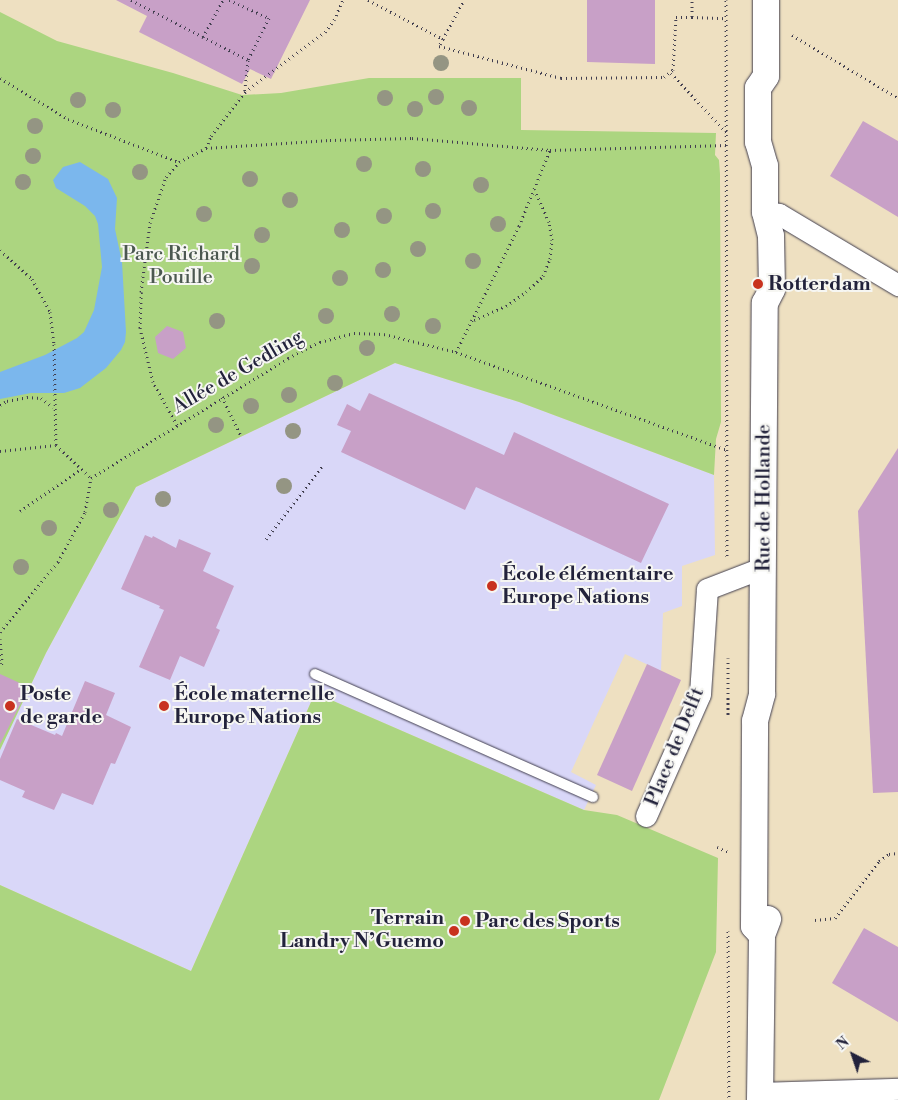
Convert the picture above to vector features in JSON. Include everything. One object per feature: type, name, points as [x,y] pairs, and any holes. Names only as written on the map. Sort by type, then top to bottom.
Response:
[{"type":"street","name":"Rue de Hollande","points":[[760,1097],[762,935],[754,926],[754,916],[756,721],[762,694],[765,302],[758,288],[758,235],[765,212],[765,166],[773,142],[774,84],[766,76],[766,0]]},
{"type":"street","points":[[765,212],[785,218],[898,285]]},
{"type":"street","name":"Place de Delft","points":[[646,816],[700,694],[707,589],[764,567]]},
{"type":"street","points":[[760,1097],[898,1089]]},
{"type":"lane","points":[[315,674],[593,797]]},
{"type":"path","points":[[131,0],[248,60]]},
{"type":"path","points":[[203,37],[223,0]]},
{"type":"path","points":[[229,0],[269,18],[248,60],[245,92]]},
{"type":"path","points":[[206,148],[211,136],[245,92],[325,32],[334,20],[343,0]]},
{"type":"path","points":[[368,0],[443,39]]},
{"type":"path","points":[[464,0],[439,46],[561,78],[664,77],[673,70],[676,17],[726,18]]},
{"type":"path","points":[[692,0],[692,17]]},
{"type":"path","points":[[726,0],[727,542]]},
{"type":"path","points":[[766,26],[784,30],[898,98]]},
{"type":"path","points":[[671,73],[727,133]]},
{"type":"path","points":[[0,78],[68,119],[179,162]]},
{"type":"path","points":[[177,425],[153,382],[140,328],[141,292],[150,223],[166,177],[179,162],[206,148],[330,140],[412,138],[550,150],[727,145]]},
{"type":"path","points":[[456,352],[474,320],[535,190],[550,150]]},
{"type":"path","points":[[474,320],[506,306],[526,292],[543,276],[550,259],[552,240],[549,222],[535,190]]},
{"type":"path","points":[[0,250],[20,266],[38,288],[50,312],[54,344],[55,400],[53,407],[56,446],[92,478],[85,512],[58,562],[0,632]]},
{"type":"path","name":"Allée de Gedling","points":[[92,478],[288,358],[320,342],[354,333],[384,334],[456,352],[726,450]]},
{"type":"path","points":[[0,405],[7,401],[27,397],[41,398],[53,407]]},
{"type":"path","points":[[222,397],[241,436]]},
{"type":"path","points":[[0,451],[56,446]]},
{"type":"path","points":[[266,539],[323,466]]},
{"type":"path","points":[[20,511],[81,469]]},
{"type":"path","points":[[0,639],[2,663],[0,667]]},
{"type":"path","points":[[717,847],[728,852]]},
{"type":"path","points":[[815,920],[835,918],[879,861],[889,854],[898,853]]},
{"type":"shaded area","points":[[395,363],[519,402],[714,475],[715,555],[682,566],[682,606],[663,613],[661,671],[625,654],[571,772],[596,785],[584,810],[315,693],[191,971],[0,885],[0,750],[46,653],[136,487]]},
{"type":"green space","name":"Parc Richard Pouille","points":[[0,12],[57,41],[173,73],[242,95],[281,93],[369,78],[521,78],[521,130],[716,133],[715,155],[719,160],[720,174],[721,422],[716,439],[714,475],[519,402],[395,363],[136,487],[46,653],[0,750]]},
{"type":"green space","name":"Parc des Sports","points":[[315,693],[584,810],[617,815],[718,858],[716,952],[659,1100],[0,1100],[0,885],[191,971]]},
{"type":"water","points":[[80,162],[108,179],[117,198],[115,229],[122,262],[125,342],[106,368],[80,388],[64,393],[31,393],[0,399],[0,372],[45,355],[77,338],[84,332],[94,310],[102,267],[98,224],[95,216],[85,206],[56,188],[53,180],[63,167]]},
{"type":"building","points":[[116,0],[310,0],[271,79],[250,69],[242,84],[139,32],[147,16]]},
{"type":"building","points":[[587,0],[655,0],[655,64],[587,62]]},
{"type":"building","points":[[863,121],[898,141],[898,217],[830,176]]},
{"type":"building","points":[[167,326],[183,332],[186,348],[173,359],[158,353],[155,337]]},
{"type":"building","points":[[369,393],[504,455],[514,432],[669,504],[641,563],[476,487],[465,510],[341,452],[351,431],[337,425],[347,404],[360,411]]},
{"type":"building","points":[[898,448],[898,792],[873,793],[858,511]]},
{"type":"building","points":[[145,535],[152,538],[153,536],[176,548],[179,539],[211,553],[203,571],[234,586],[216,628],[220,630],[204,667],[180,656],[170,680],[139,667],[164,610],[159,608],[160,606],[121,589]]},
{"type":"building","points":[[647,664],[681,680],[632,791],[597,775]]},
{"type":"building","name":"Poste de garde","points":[[0,674],[22,684],[24,697],[0,744]]},
{"type":"building","points":[[85,681],[115,693],[106,715],[131,727],[115,764],[111,763],[93,805],[62,793],[54,810],[22,797],[25,791],[0,780],[0,759],[17,719],[55,735],[56,733],[62,736]]},
{"type":"building","points":[[864,928],[898,947],[898,1022],[832,983]]},
{"type":"place","name":"Rotterdam","points":[[758,284]]},
{"type":"place","name":"École élémentaire Europe Nations","points":[[492,586]]},
{"type":"place","name":"Poste de garde","points":[[10,706]]},
{"type":"place","name":"École maternelle Europe Nations","points":[[164,706]]},
{"type":"place","name":"Parc des Sports","points":[[465,921]]},
{"type":"place","name":"Terrain Landry N’Guemo","points":[[454,931]]}]
